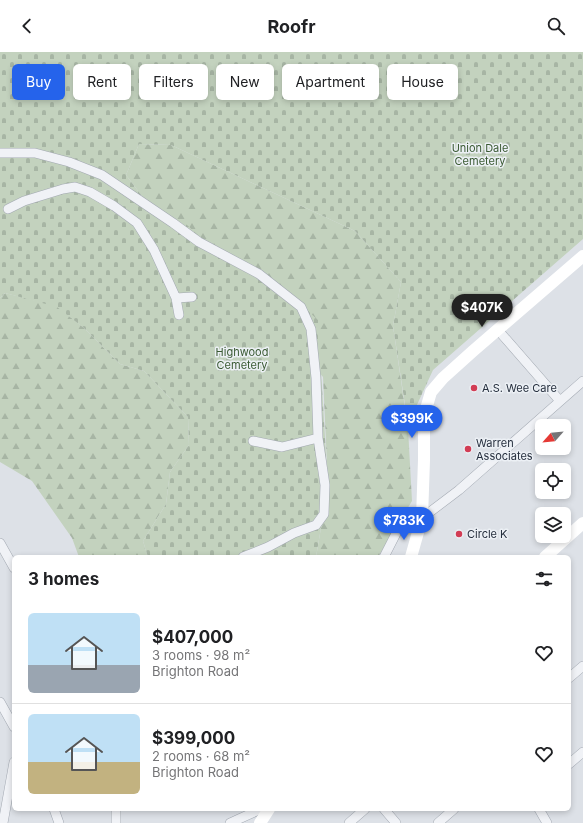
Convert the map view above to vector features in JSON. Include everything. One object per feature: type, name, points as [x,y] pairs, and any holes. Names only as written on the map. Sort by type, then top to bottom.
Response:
[{"type":"street","points":[[0,153],[35,153],[69,162],[102,175],[199,242],[259,274],[301,307],[311,329],[316,378],[318,438],[325,485],[324,514],[316,525],[294,533],[268,547],[248,555]]},
{"type":"street","points":[[8,209],[24,201],[63,189],[75,187],[90,192],[114,206],[137,223],[154,250],[165,279],[176,298],[180,314]]},
{"type":"street","points":[[412,555],[422,518],[424,427],[426,409],[431,392],[443,378],[583,256]]},
{"type":"street","points":[[176,298],[192,297]]},
{"type":"street","points":[[498,330],[560,401]]},
{"type":"street","points":[[422,518],[459,490],[583,381]]},
{"type":"street","points":[[253,441],[282,446],[318,438]]},
{"type":"street","points":[[385,555],[406,516]]},
{"type":"street","points":[[547,555],[583,523]]},
{"type":"street","points":[[0,543],[12,564]]},
{"type":"street","points":[[571,676],[583,666]]},
{"type":"street","points":[[0,702],[12,723]]},
{"type":"street","points":[[571,762],[583,752]]},
{"type":"street","points":[[3,823],[12,773]]},
{"type":"street","points":[[55,811],[59,823]]},
{"type":"street","points":[[116,823],[118,811]]},
{"type":"street","points":[[230,823],[257,811]]},
{"type":"street","points":[[260,823],[268,811]]},
{"type":"street","points":[[349,823],[363,811]]},
{"type":"street","points":[[386,811],[396,823]]},
{"type":"street","points":[[438,823],[452,811]]},
{"type":"street","points":[[540,811],[547,823]]},
{"type":"green space","name":"Highwood Cemetery","points":[[0,52],[583,52],[583,239],[433,370],[416,407],[405,405],[393,326],[401,282],[355,231],[171,145],[139,144],[126,175],[151,208],[187,225],[211,247],[270,277],[318,320],[328,487],[316,555],[147,555],[143,541],[166,504],[170,472],[189,445],[188,417],[144,371],[120,364],[84,328],[57,307],[5,293],[0,298]]},
{"type":"green space","points":[[139,144],[171,145],[355,231],[401,282],[393,326],[408,428],[412,501],[379,555],[316,555],[328,487],[323,377],[211,247],[151,208],[126,175]]},
{"type":"green space","points":[[5,293],[57,306],[84,328],[120,364],[144,371],[188,417],[189,445],[170,472],[166,504],[143,541],[147,555],[78,555],[72,538],[32,481],[0,462],[0,298]]},
{"type":"place","name":"A.S. Wee Care","points":[[474,388]]},
{"type":"place","name":"Warren Associates","points":[[468,449]]},
{"type":"place","name":"Circle K","points":[[459,534]]},
{"type":"park label","name":"Union Dale Cemetery","points":[[480,154]]}]
